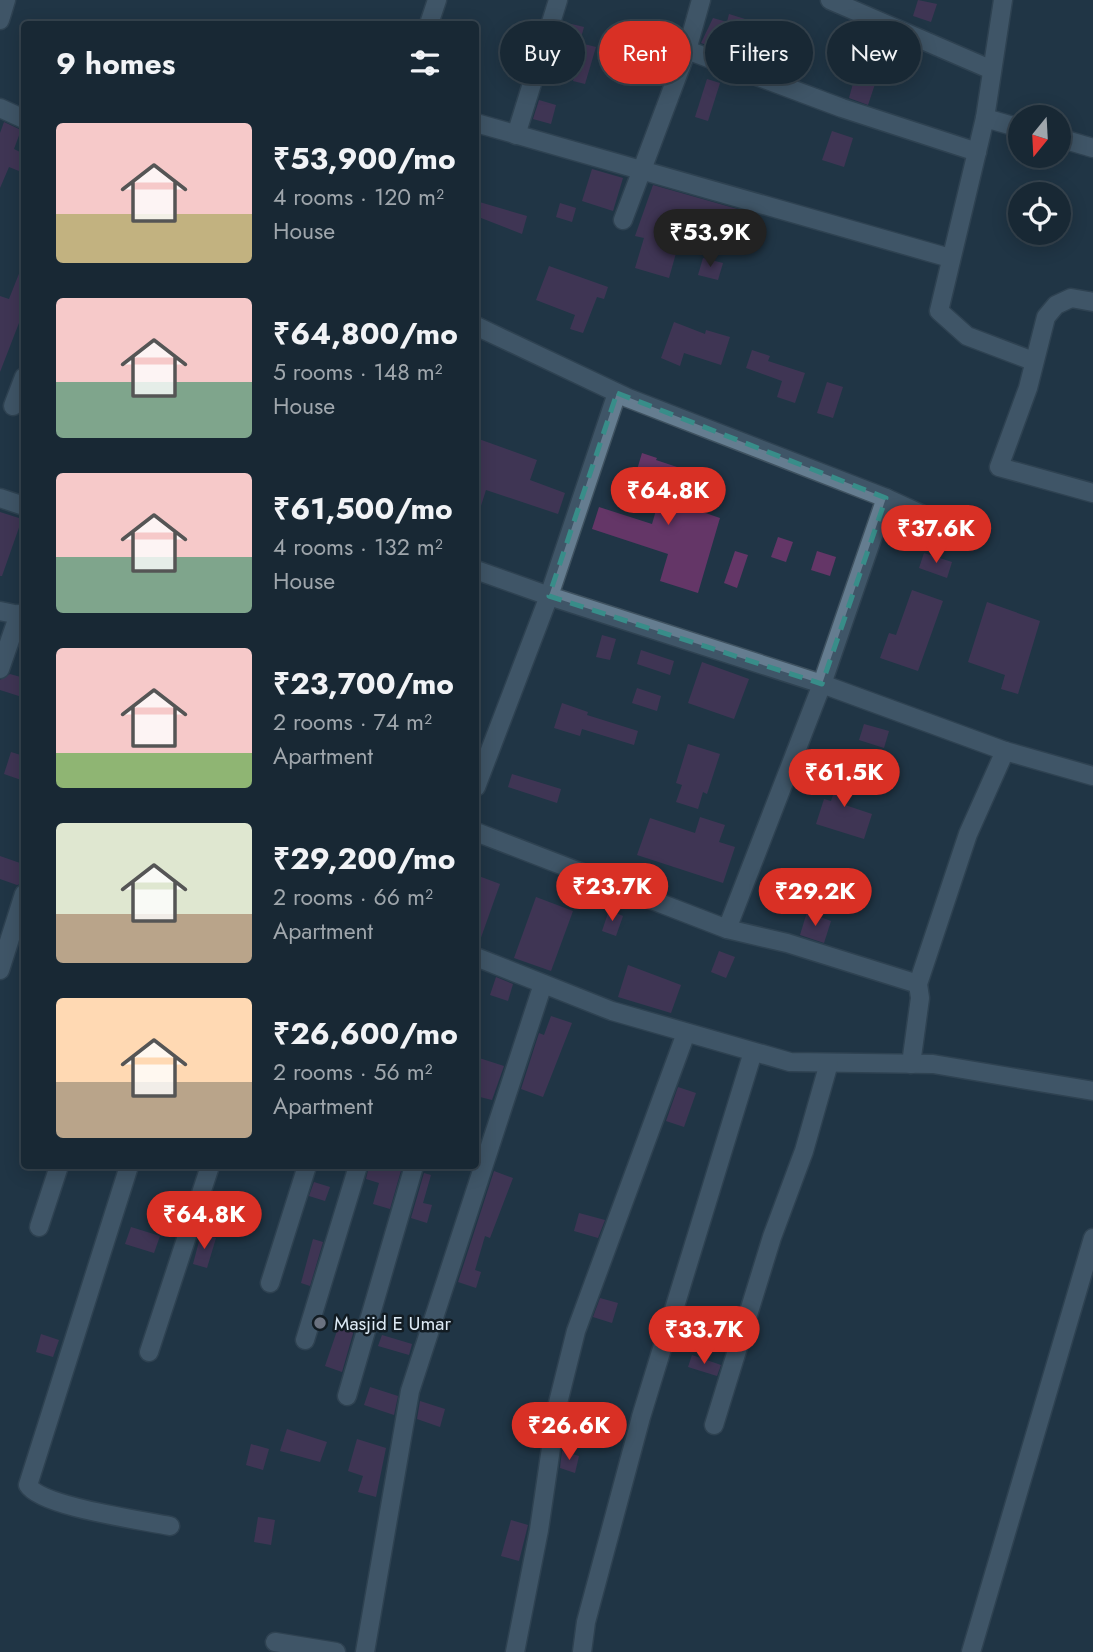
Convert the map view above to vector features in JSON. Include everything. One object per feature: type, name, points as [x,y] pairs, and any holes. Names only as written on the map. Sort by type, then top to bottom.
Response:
[{"type":"street","points":[[0,20],[6,0]]},
{"type":"street","points":[[430,21],[437,0]]},
{"type":"street","points":[[516,135],[558,0]]},
{"type":"street","points":[[691,36],[701,0]]},
{"type":"street","points":[[830,0],[992,70]]},
{"type":"street","points":[[1003,0],[985,118],[939,311],[967,336],[1033,361]]},
{"type":"street","points":[[691,51],[842,108],[977,152]]},
{"type":"street","points":[[623,219],[675,84]]},
{"type":"street","points":[[0,108],[21,118]]},
{"type":"street","points":[[985,118],[1008,125]]},
{"type":"street","points":[[479,124],[950,258]]},
{"type":"street","points":[[1071,142],[1093,148]]},
{"type":"street","points":[[1093,302],[1071,298],[1056,305],[1046,317],[1028,387],[999,467],[1093,493]]},
{"type":"street","points":[[479,327],[617,393],[886,498],[969,536]]},
{"type":"street","points":[[13,406],[21,385]]},
{"type":"street","points":[[479,779],[549,596],[617,393]]},
{"type":"street","points":[[0,498],[21,505]]},
{"type":"street","points":[[727,929],[821,684],[886,498]]},
{"type":"street","points":[[479,571],[821,684],[1005,751],[1093,776]]},
{"type":"street","points":[[0,611],[21,615]]},
{"type":"street","points":[[0,669],[21,617]]},
{"type":"street","points":[[911,1064],[920,998],[918,984],[968,834],[1005,751]]},
{"type":"street","points":[[479,833],[727,929],[787,943],[918,984]]},
{"type":"street","points":[[0,970],[21,904]]},
{"type":"street","points":[[479,958],[612,1011],[790,1062],[933,1064],[1093,1091]]},
{"type":"street","points":[[365,1652],[410,1391],[543,984]]},
{"type":"street","points":[[515,1652],[539,1530],[557,1407],[576,1331],[687,1033]]},
{"type":"street","points":[[582,1652],[586,1622],[641,1417],[753,1052]]},
{"type":"street","points":[[714,1425],[772,1237],[804,1151],[829,1063]]},
{"type":"street","points":[[39,1227],[58,1169]]},
{"type":"street","points":[[128,1169],[28,1485],[32,1491],[54,1501],[170,1526]]},
{"type":"street","points":[[149,1352],[208,1169]]},
{"type":"street","points":[[270,1283],[306,1169]]},
{"type":"street","points":[[305,1340],[357,1169]]},
{"type":"street","points":[[347,1396],[413,1169]]},
{"type":"street","points":[[971,1652],[1093,1238]]},
{"type":"street","points":[[275,1642],[336,1652]]},
{"type":"highlighted area","points":[[617,393],[886,498],[822,684],[549,596]]},
{"type":"building","points":[[918,0],[937,4],[931,22],[913,16]]},
{"type":"building","points":[[729,14],[745,19],[744,21],[727,21]]},
{"type":"building","points":[[585,44],[596,47],[585,84]]},
{"type":"building","points":[[705,84],[720,84],[708,121],[695,117]]},
{"type":"building","points":[[853,84],[875,84],[868,105],[849,98]]},
{"type":"building","points":[[539,100],[556,105],[551,124],[533,119]]},
{"type":"building","points":[[4,122],[21,130],[14,149],[21,152],[21,172],[9,167],[0,188],[0,133]]},
{"type":"building","points":[[832,131],[853,138],[844,167],[822,160]]},
{"type":"building","points":[[592,169],[623,178],[613,211],[582,201]]},
{"type":"building","points":[[653,185],[741,210],[734,233],[693,222],[684,248],[678,246],[669,278],[635,268],[644,238],[635,236]]},
{"type":"building","points":[[479,202],[527,216],[522,234],[479,217]]},
{"type":"building","points":[[560,203],[576,208],[572,222],[556,217]]},
{"type":"building","points":[[703,258],[723,263],[718,280],[698,275]]},
{"type":"building","points":[[549,266],[608,287],[604,299],[597,297],[583,333],[570,329],[575,315],[536,300]]},
{"type":"building","points":[[21,269],[21,318],[0,372],[0,296],[9,299]]},
{"type":"building","points":[[674,322],[705,334],[706,330],[730,337],[721,365],[684,353],[680,366],[661,358]]},
{"type":"building","points":[[752,350],[770,356],[768,361],[805,373],[795,403],[777,397],[782,381],[746,368]]},
{"type":"building","points":[[827,382],[843,387],[833,418],[817,413]]},
{"type":"building","points":[[479,439],[537,460],[530,480],[565,493],[558,514],[486,490],[479,512]]},
{"type":"building","points":[[642,453],[692,472],[682,505],[720,518],[698,593],[660,581],[668,554],[592,529],[599,507],[652,524],[664,483],[636,473]]},
{"type":"building","points":[[0,512],[21,519],[21,522],[0,576]]},
{"type":"building","points":[[778,537],[793,542],[786,562],[771,557]]},
{"type":"building","points":[[735,551],[748,555],[737,588],[724,583]]},
{"type":"building","points":[[817,551],[836,557],[830,576],[811,570]]},
{"type":"building","points":[[924,553],[952,562],[947,578],[919,568]]},
{"type":"building","points":[[912,590],[943,601],[918,671],[880,658],[889,633],[896,635]]},
{"type":"building","points":[[987,602],[1040,621],[1018,694],[1001,689],[1005,675],[968,662]]},
{"type":"building","points":[[602,635],[616,639],[610,660],[596,657]]},
{"type":"building","points":[[641,650],[674,661],[670,675],[637,664]]},
{"type":"building","points":[[702,662],[749,679],[734,719],[688,703]]},
{"type":"building","points":[[10,674],[21,677],[21,697],[0,690],[0,680]]},
{"type":"building","points":[[637,688],[661,696],[657,711],[632,703]]},
{"type":"building","points":[[562,703],[588,712],[587,715],[638,731],[634,745],[582,729],[580,736],[554,728]]},
{"type":"building","points":[[864,724],[889,731],[884,748],[859,740]]},
{"type":"building","points":[[688,744],[720,754],[707,794],[703,792],[698,809],[676,802],[682,785],[676,783]]},
{"type":"building","points":[[11,752],[21,755],[21,780],[4,774]]},
{"type":"building","points":[[843,765],[857,770],[845,805],[872,814],[864,839],[816,824],[824,799],[831,801]]},
{"type":"building","points":[[512,774],[561,789],[557,803],[508,787]]},
{"type":"building","points":[[700,817],[725,825],[719,842],[735,847],[723,883],[637,855],[650,818],[695,833]]},
{"type":"building","points":[[0,856],[20,863],[21,884],[0,879]]},
{"type":"building","points":[[479,876],[500,884],[479,943]]},
{"type":"building","points":[[536,897],[573,911],[551,971],[514,958]]},
{"type":"building","points":[[609,910],[623,916],[616,936],[602,931]]},
{"type":"building","points":[[807,912],[831,921],[824,943],[800,935]]},
{"type":"building","points":[[719,951],[735,957],[726,978],[711,972]]},
{"type":"building","points":[[628,965],[681,985],[671,1013],[618,997]]},
{"type":"building","points":[[496,977],[513,984],[508,1001],[490,995]]},
{"type":"building","points":[[551,1016],[572,1023],[543,1097],[521,1089],[539,1033],[544,1035]]},
{"type":"building","points":[[479,1058],[504,1066],[492,1100],[479,1097]]},
{"type":"building","points":[[678,1087],[696,1093],[684,1127],[666,1121]]},
{"type":"building","points":[[368,1169],[401,1169],[390,1209],[373,1204],[379,1183],[366,1179]]},
{"type":"building","points":[[494,1171],[513,1178],[490,1238],[485,1236],[475,1270],[481,1272],[476,1288],[458,1282]]},
{"type":"building","points":[[424,1173],[431,1175],[423,1203],[432,1205],[427,1223],[411,1218]]},
{"type":"building","points":[[314,1182],[330,1187],[325,1201],[309,1196]]},
{"type":"building","points":[[579,1213],[605,1220],[598,1238],[574,1231]]},
{"type":"building","points":[[131,1227],[160,1236],[154,1253],[125,1244]]},
{"type":"building","points":[[201,1234],[216,1238],[207,1268],[193,1264]]},
{"type":"building","points":[[313,1239],[323,1242],[310,1286],[301,1283]]},
{"type":"building","points":[[600,1298],[618,1303],[612,1323],[593,1317]]},
{"type":"building","points":[[339,1325],[354,1330],[342,1372],[325,1366]]},
{"type":"building","points":[[41,1334],[59,1340],[53,1357],[36,1352]]},
{"type":"building","points":[[382,1335],[412,1344],[409,1355],[378,1346]]},
{"type":"building","points":[[692,1355],[721,1365],[717,1376],[688,1367]]},
{"type":"building","points":[[370,1387],[398,1396],[394,1415],[364,1405]]},
{"type":"building","points":[[420,1401],[445,1409],[440,1427],[417,1419]]},
{"type":"building","points":[[287,1429],[327,1442],[320,1462],[280,1451]]},
{"type":"building","points":[[357,1439],[386,1448],[376,1497],[358,1492],[363,1476],[348,1471]]},
{"type":"building","points":[[251,1444],[269,1449],[263,1470],[246,1465]]},
{"type":"building","points":[[562,1451],[579,1456],[575,1473],[560,1468]]},
{"type":"building","points":[[258,1517],[275,1520],[271,1545],[254,1542]]},
{"type":"building","points":[[511,1520],[528,1525],[519,1561],[501,1556]]},
{"type":"place","name":"Masjid E Umar","points":[[320,1323]]}]
